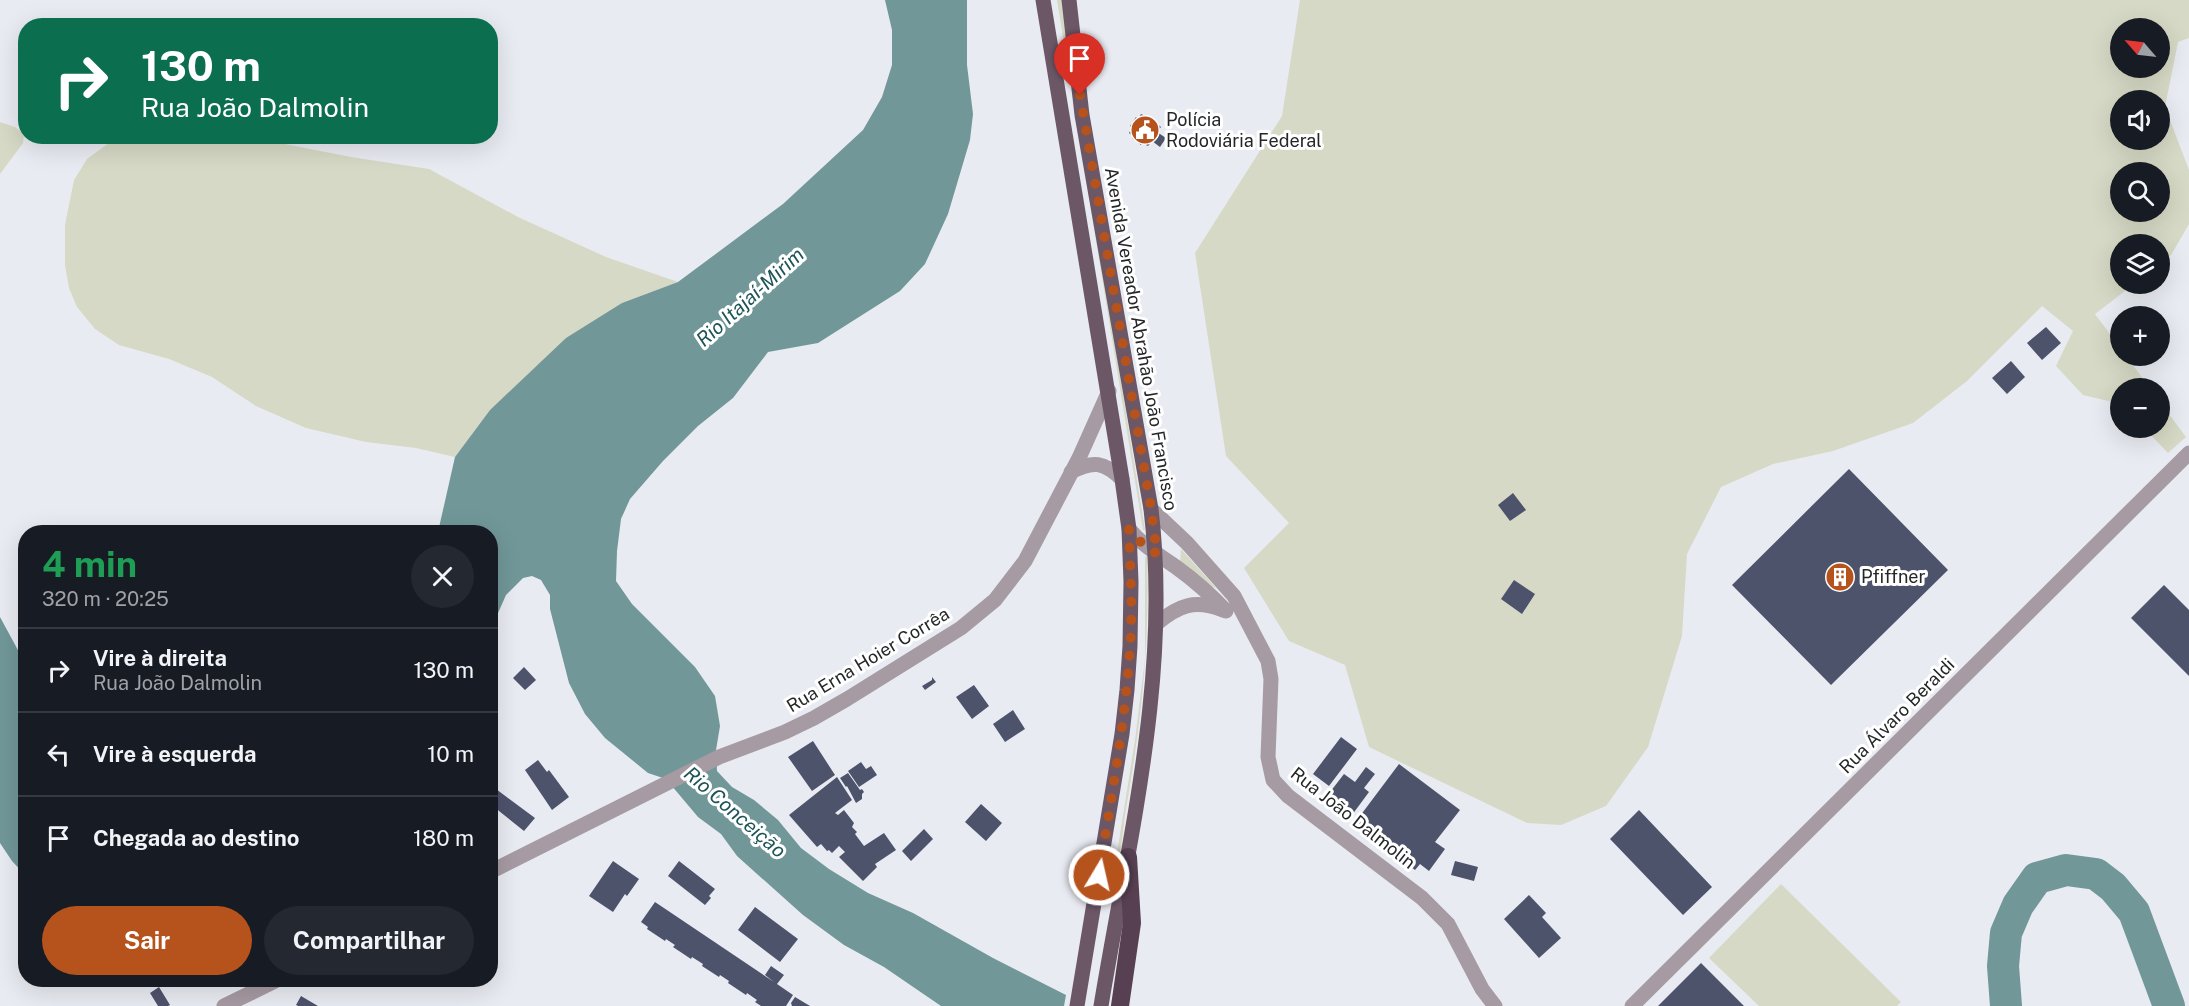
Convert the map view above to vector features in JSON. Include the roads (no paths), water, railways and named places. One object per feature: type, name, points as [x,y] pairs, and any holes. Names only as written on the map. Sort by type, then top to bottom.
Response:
[{"type":"highway","points":[[1120,1006],[1116,974],[1132,922],[1128,857]]},
{"type":"main road","points":[[1043,0],[1109,390],[1129,529],[1131,608],[1127,690],[1122,734],[1077,1006]]},
{"type":"main road","name":"Avenida Vereador Abrahão João Francisco","points":[[1069,0],[1082,115],[1151,508],[1157,554],[1152,700],[1128,857]]},
{"type":"main road","points":[[1101,1006],[1116,974]]},
{"type":"street","name":"Rua Erna Hoier Corrêa","points":[[498,868],[719,757],[785,732],[831,708],[961,628],[986,609],[1003,592],[1025,561],[1071,472],[1109,390]]},
{"type":"street","name":"Rua Álvaro Beraldi","points":[[1632,1006],[2189,453]]},
{"type":"street","points":[[1071,472],[1092,463],[1103,466],[1122,479]]},
{"type":"street","name":"Rua João Dalmolin","points":[[1151,508],[1187,543],[1234,596],[1268,661],[1270,670],[1267,749],[1273,780],[1288,796],[1422,898],[1448,924],[1482,989],[1495,1006]]},
{"type":"street","name":"Rua João Dalmolin","points":[[1129,529],[1138,540],[1215,599],[1253,635]]},
{"type":"street","points":[[1156,624],[1176,609],[1191,605],[1205,605],[1226,611]]},
{"type":"street","points":[[224,1006],[263,987]]},
{"type":"water","name":"Rio Itajaí-Mirim","points":[[885,0],[967,0],[967,65],[973,114],[970,140],[948,214],[925,264],[900,291],[818,343],[768,352],[733,398],[698,426],[630,499],[621,519],[616,581],[632,604],[695,667],[715,696],[720,726],[716,750],[717,771],[732,787],[754,800],[778,820],[801,848],[829,869],[868,893],[913,913],[993,958],[1066,995],[1064,1006],[941,1006],[884,967],[844,945],[803,915],[737,856],[721,834],[698,817],[666,779],[648,773],[605,738],[585,714],[569,683],[550,609],[550,595],[541,580],[532,576],[523,578],[506,595],[498,613],[498,525],[440,525],[455,457],[490,410],[566,338],[622,303],[678,282],[783,204],[863,130],[882,97],[892,65],[892,30]]},
{"type":"water","points":[[0,617],[18,650],[18,867],[0,843]]},
{"type":"waterway","name":"Rio Conceição","points":[[2006,1006],[2003,966],[2006,933],[2018,905],[2037,878],[2066,870],[2096,874],[2113,887],[2134,912],[2169,1006]]},
{"type":"place","name":"Polícia Rodoviária Federal","points":[[1145,130]]},
{"type":"place","name":"Pfiffner","points":[[1840,577]]}]
